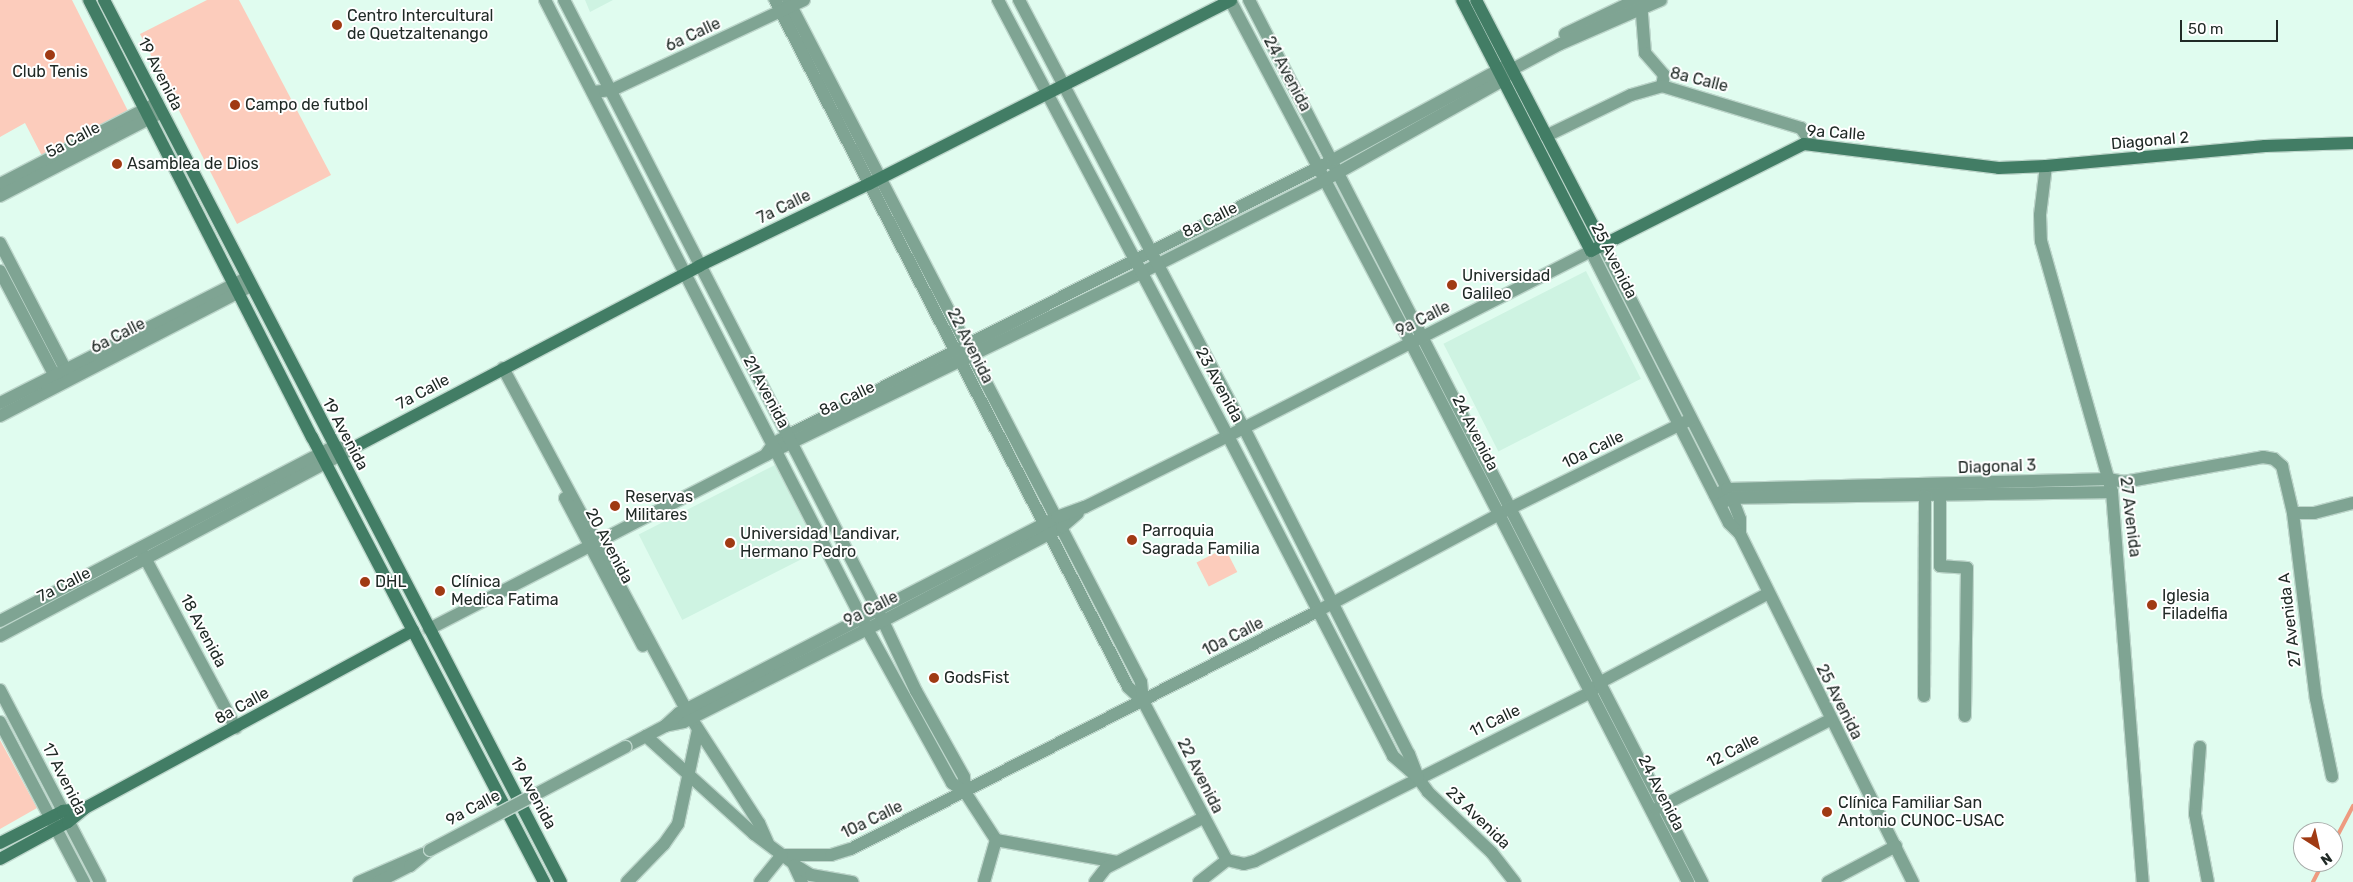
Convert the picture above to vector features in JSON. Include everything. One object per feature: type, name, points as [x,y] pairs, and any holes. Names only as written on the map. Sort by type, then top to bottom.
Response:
[{"type":"main road","name":"19 Avenida","points":[[89,0],[323,460],[544,882]]},
{"type":"main road","name":"19 Avenida","points":[[104,0],[336,452],[561,882]]},
{"type":"main road","name":"7a Calle","points":[[353,448],[685,273],[869,184],[1230,0]]},
{"type":"main road","name":"25 Avenida","points":[[1462,0],[1546,136],[1603,245]]},
{"type":"main road","name":"25 Avenida","points":[[1476,0],[1505,71],[1590,251]]},
{"type":"main road","name":"Diagonal 2","points":[[1950,162],[1999,168],[2046,166],[2265,146],[2353,143]]},
{"type":"main road","name":"9a Calle","points":[[1590,251],[1785,151],[1812,144],[1950,162]]},
{"type":"main road","name":"8a Calle","points":[[0,843],[85,808],[414,631]]},
{"type":"main road","name":"8a Calle","points":[[0,859],[60,819]]},
{"type":"street","name":"21 Avenida","points":[[545,0],[776,447],[864,624],[952,783],[965,792],[996,840]]},
{"type":"street","name":"21 Avenida","points":[[564,0],[612,90],[699,266],[789,441],[822,497],[916,691],[964,777],[965,792]]},
{"type":"street","name":"22 Avenida","points":[[775,0],[787,6],[880,178],[1141,682],[1143,701]]},
{"type":"street","name":"6a Calle","points":[[593,92],[612,90],[787,6],[804,0]]},
{"type":"street","name":"23 Avenida","points":[[998,0],[1228,436],[1316,612],[1393,756],[1418,778],[1428,792],[1492,853],[1515,882]]},
{"type":"street","name":"23 Avenida","points":[[1019,0],[1153,251],[1244,428],[1331,604],[1409,754],[1418,778]]},
{"type":"street","name":"24 Avenida","points":[[1230,0],[1318,168],[1417,340]]},
{"type":"street","name":"24 Avenida","points":[[1249,0],[1333,160],[1417,340],[1504,512],[1657,808],[1702,882]]},
{"type":"street","name":"8a Calle","points":[[429,629],[766,455],[776,447],[969,351],[1153,251],[1505,71],[1639,3],[1660,0]]},
{"type":"street","points":[[1639,3],[1646,53],[1664,75],[1662,86]]},
{"type":"street","name":"22 Avenida","points":[[787,6],[869,184],[957,357],[1128,687],[1143,701],[1203,818],[1230,861]]},
{"type":"street","name":"8a Calle","points":[[969,351],[1141,273],[1339,173],[1505,71]]},
{"type":"street","name":"8a Calle","points":[[1546,136],[1631,95],[1662,86],[1677,88],[1801,128],[1812,144]]},
{"type":"street","name":"5a Calle","points":[[0,184],[160,108]]},
{"type":"street","name":"5a Calle","points":[[0,196],[147,114]]},
{"type":"street","name":"27 Avenida","points":[[2046,166],[2040,215],[2042,249],[2111,486],[2143,882]]},
{"type":"street","points":[[0,243],[68,373]]},
{"type":"street","name":"25 Avenida","points":[[1603,245],[1691,419],[1723,497],[1729,523],[1740,534],[1767,594],[1914,882]]},
{"type":"street","name":"9a Calle","points":[[378,882],[410,866],[426,852],[665,726],[881,616],[1085,507],[1590,251]]},
{"type":"street","name":"25 Avenida","points":[[1590,251],[1679,426],[1723,497]]},
{"type":"street","points":[[0,271],[56,380]]},
{"type":"street","name":"6a Calle","points":[[0,416],[68,373],[249,282]]},
{"type":"street","name":"20 Avenida","points":[[500,370],[685,716]]},
{"type":"street","name":"6a Calle","points":[[0,403],[56,380]]},
{"type":"street","name":"10a Calle","points":[[782,855],[841,853],[1143,701],[1504,512],[1691,419]]},
{"type":"street","name":"7a Calle","points":[[0,636],[148,553],[336,452],[353,448]]},
{"type":"street","name":"Diagonal 3","points":[[1723,497],[1940,496],[2111,486],[2263,457],[2277,461]]},
{"type":"street","name":"27 Avenida A","points":[[2277,461],[2282,466],[2293,514],[2316,699],[2332,776]]},
{"type":"street","name":"Diagonal 3","points":[[1723,497],[2111,486]]},
{"type":"street","points":[[1924,696],[1925,496]]},
{"type":"street","points":[[1940,496],[1940,566],[1967,568],[1965,716]]},
{"type":"street","points":[[2293,514],[2314,513],[2353,504]]},
{"type":"street","name":"7a Calle","points":[[0,621],[148,553]]},
{"type":"street","name":"18 Avenida","points":[[148,553],[240,726]]},
{"type":"street","name":"11 Calle","points":[[1199,882],[1230,861],[1249,863],[1418,778],[1595,687],[1767,594]]},
{"type":"street","name":"17 Avenida","points":[[0,690],[60,819],[84,882]]},
{"type":"street","points":[[685,716],[698,730],[760,823],[768,843]]},
{"type":"street","name":"12 Calle","points":[[1657,808],[1830,720]]},
{"type":"street","name":"17 Avenida","points":[[0,722],[100,882]]},
{"type":"street","points":[[627,882],[664,844],[678,824],[687,773],[698,730]]},
{"type":"street","points":[[646,736],[793,863],[811,875],[852,882]]},
{"type":"street","points":[[2200,747],[2196,814],[2208,882]]},
{"type":"street","name":"24 Avenida","points":[[1657,808],[1688,882]]},
{"type":"street","points":[[1095,882],[1101,872],[1117,862],[1203,818]]},
{"type":"street","points":[[984,882],[996,840],[1117,862]]},
{"type":"street","points":[[1828,882],[1896,846]]},
{"type":"street","points":[[359,882],[426,852]]},
{"type":"street","points":[[760,882],[782,855]]},
{"type":"street","points":[[793,863],[802,882]]},
{"type":"shaded area","name":"Club Tenis","points":[[0,0],[72,0],[128,111],[42,156],[25,123],[0,137]]},
{"type":"shaded area","name":"Campo de futbol","points":[[207,0],[239,0],[331,175],[237,224],[140,34]]},
{"type":"shaded area","points":[[585,0],[613,0],[590,12]]},
{"type":"shaded area","points":[[1586,271],[1641,379],[1498,451],[1443,344]]},
{"type":"shaded area","name":"Universidad Landivar, Hermano Pedro","points":[[775,465],[819,551],[682,620],[639,534]]},
{"type":"shaded area","points":[[1225,548],[1237,572],[1209,587],[1196,563]]},
{"type":"shaded area","points":[[0,740],[37,808],[0,829]]},
{"type":"waterway","points":[[2343,825],[2353,806]]},
{"type":"waterway","points":[[2313,882],[2318,872]]},
{"type":"place","name":"Centro Intercultural de Quetzaltenango","points":[[337,25]]},
{"type":"place","name":"Club Tenis","points":[[50,55]]},
{"type":"place","name":"Campo de futbol","points":[[235,105]]},
{"type":"place","name":"Asamblea de Dios","points":[[117,164]]},
{"type":"place","name":"Universidad Galileo","points":[[1452,285]]},
{"type":"place","name":"Reservas Militares","points":[[615,506]]},
{"type":"place","name":"Parroquia Sagrada Familia","points":[[1132,540]]},
{"type":"place","name":"Universidad Landivar, Hermano Pedro","points":[[730,543]]},
{"type":"place","name":"DHL","points":[[365,582]]},
{"type":"place","name":"Clínica Medica Fatima","points":[[440,591]]},
{"type":"place","name":"Iglesia Filadelfia","points":[[2152,605]]},
{"type":"place","name":"GodsFist","points":[[934,678]]},
{"type":"place","name":"Clínica Familiar San Antonio CUNOC-USAC","points":[[1827,812]]}]
